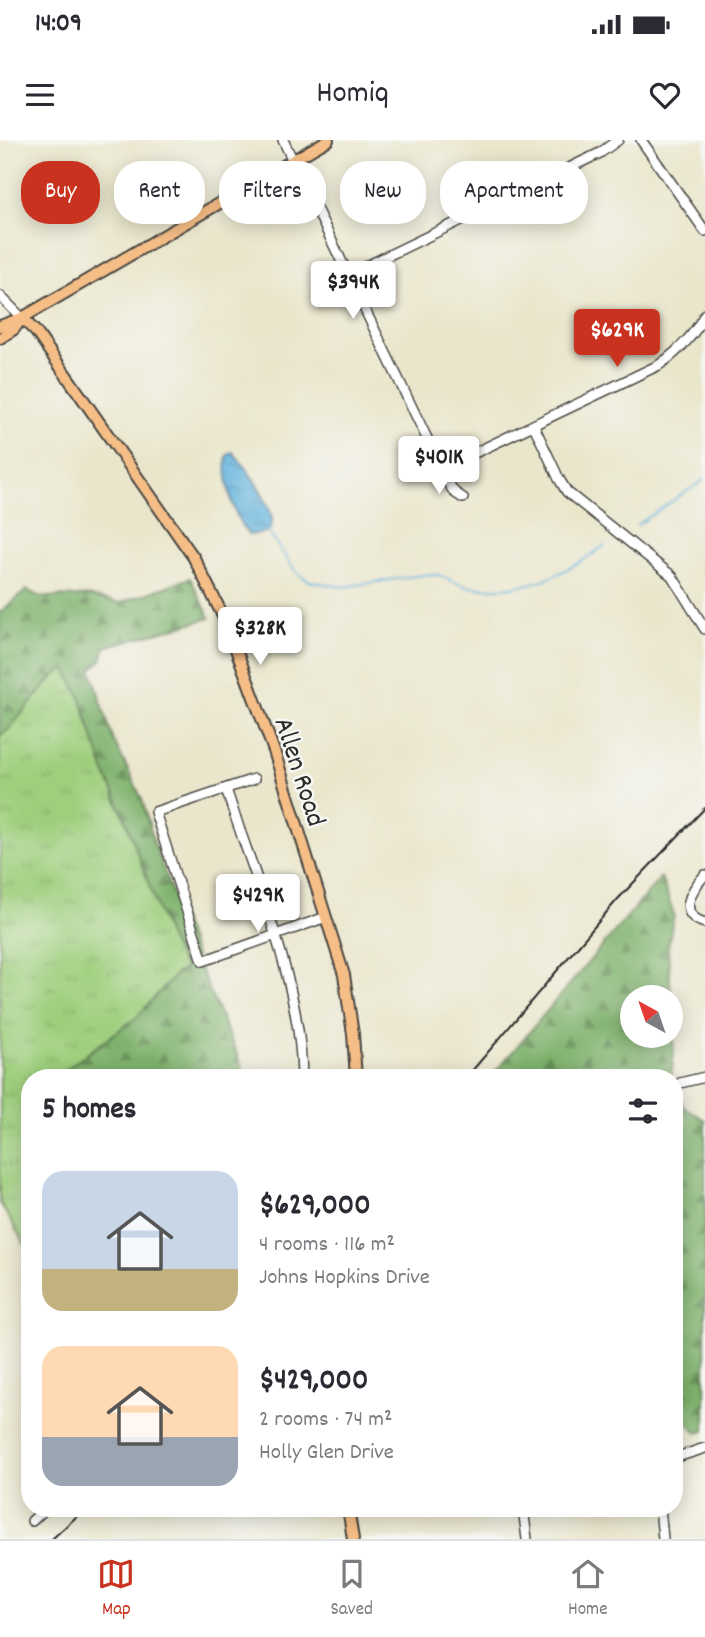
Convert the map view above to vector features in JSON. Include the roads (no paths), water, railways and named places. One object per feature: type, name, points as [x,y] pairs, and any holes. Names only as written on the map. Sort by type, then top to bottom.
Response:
[{"type":"main road","points":[[0,326],[22,318],[328,140]]},
{"type":"main road","points":[[0,338],[14,329],[22,318]]},
{"type":"main road","name":"Allen Road","points":[[22,318],[36,332],[194,558],[226,620],[274,751],[300,842],[344,975],[355,1069]]},
{"type":"main road","points":[[349,1517],[353,1539]]},
{"type":"street","points":[[283,140],[441,469],[454,492],[463,498]]},
{"type":"street","points":[[348,275],[600,153],[618,140]]},
{"type":"street","points":[[641,140],[705,231]]},
{"type":"street","name":"Allen Road","points":[[0,296],[22,318]]},
{"type":"street","points":[[441,469],[659,365],[678,352],[705,314]]},
{"type":"street","points":[[534,426],[567,492],[671,576],[705,629]]},
{"type":"street","points":[[254,779],[155,813],[203,961],[326,917]]},
{"type":"street","points":[[226,789],[290,986],[302,1069]]},
{"type":"street","points":[[705,876],[694,887],[689,898],[690,914],[705,923]]},
{"type":"street","points":[[683,1082],[705,1077]]},
{"type":"street","points":[[683,1455],[705,1448]]},
{"type":"street","points":[[32,1521],[37,1517]]},
{"type":"street","points":[[524,1517],[527,1539]]},
{"type":"street","points":[[661,1517],[663,1539]]},
{"type":"water","points":[[232,452],[252,477],[270,512],[270,529],[261,534],[249,535],[238,519],[231,498],[226,465],[227,456]]},
{"type":"waterway","points":[[637,525],[705,479]]},
{"type":"waterway","points":[[267,530],[296,572],[309,581],[342,587],[430,574],[471,587],[525,585],[557,574],[604,546]]},
{"type":"railway","points":[[474,1069],[617,900],[705,808]]},
{"type":"railway","points":[[52,1539],[76,1517]]}]
